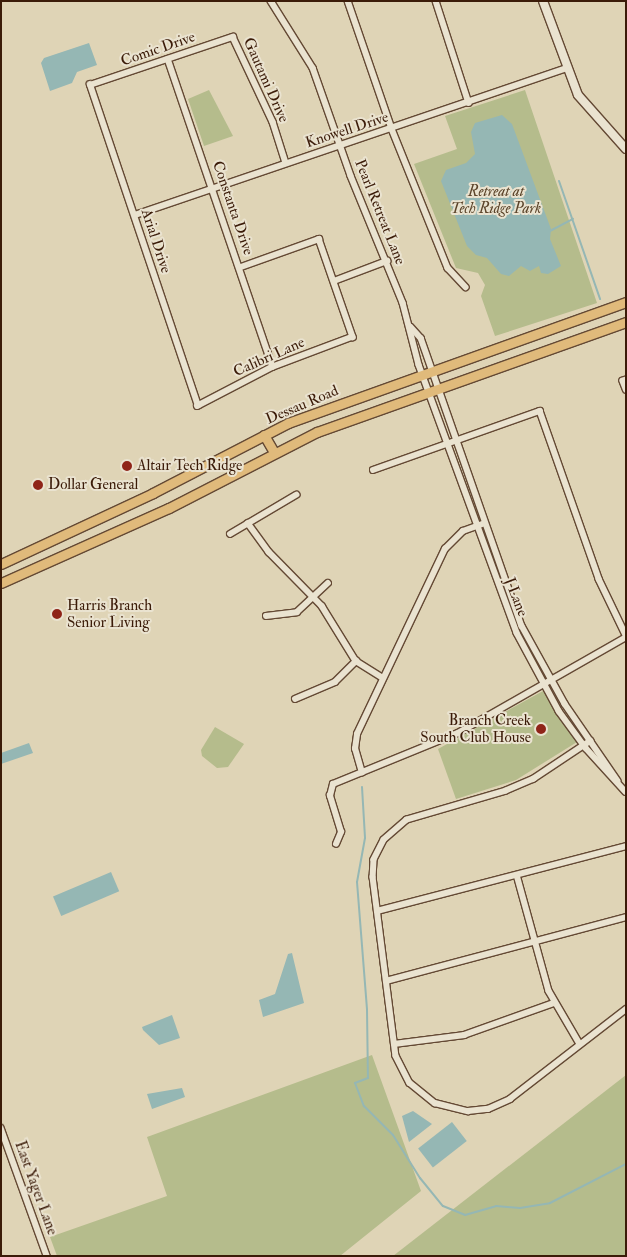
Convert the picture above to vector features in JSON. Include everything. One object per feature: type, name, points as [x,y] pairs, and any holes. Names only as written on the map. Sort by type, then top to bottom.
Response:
[{"type":"main road","name":"Dessau Road","points":[[5,562],[152,493],[264,435],[325,408],[626,302]]},
{"type":"main road","name":"Dessau Road","points":[[1,583],[169,508],[274,452],[317,432],[626,322]]},
{"type":"main road","points":[[264,435],[274,452]]},
{"type":"main road","points":[[5,562],[17,577]]},
{"type":"street","name":"Pearl Retreat Lane","points":[[271,1],[309,57],[340,146],[387,261],[411,326]]},
{"type":"street","points":[[348,1],[392,129],[448,268],[466,287]]},
{"type":"street","points":[[436,1],[469,103]]},
{"type":"street","points":[[543,1],[566,68],[588,109],[626,149]]},
{"type":"street","name":"Comic Drive","points":[[90,86],[233,37]]},
{"type":"street","name":"Gautami Drive","points":[[233,37],[273,122],[286,163]]},
{"type":"street","name":"Constanta Drive","points":[[168,59],[241,267],[273,366]]},
{"type":"street","name":"Knowell Drive","points":[[134,215],[469,103],[566,68]]},
{"type":"street","name":"Arial Drive","points":[[90,86],[198,406]]},
{"type":"street","points":[[241,267],[319,239],[334,281],[387,261]]},
{"type":"street","name":"Calibri Lane","points":[[198,406],[273,366],[353,337],[334,281]]},
{"type":"street","name":"J Lane","points":[[411,326],[421,338],[522,626],[550,680],[624,790]]},
{"type":"street","name":"J Lane","points":[[411,326],[411,340],[510,618],[543,684],[584,746],[624,790]]},
{"type":"street","points":[[626,380],[623,381],[626,389]]},
{"type":"street","points":[[336,844],[340,825],[329,791],[333,784],[436,744],[626,636],[599,579],[540,411],[373,470]]},
{"type":"street","points":[[230,534],[296,495]]},
{"type":"street","points":[[248,523],[269,552],[314,596],[356,662],[383,678]]},
{"type":"street","points":[[362,773],[355,742],[383,678],[448,545],[463,531],[485,523]]},
{"type":"street","points":[[266,616],[297,612],[328,583]]},
{"type":"street","points":[[295,699],[335,682],[356,662]]},
{"type":"street","points":[[591,741],[551,770],[520,785],[398,825],[384,840],[374,860],[378,911],[394,1044],[400,1067],[416,1090],[435,1103],[468,1111],[488,1109],[505,1101],[626,1008]]},
{"type":"street","points":[[378,911],[626,846]]},
{"type":"street","points":[[517,874],[534,942],[554,1003],[580,1044]]},
{"type":"street","points":[[386,982],[626,917]]},
{"type":"street","points":[[394,1044],[473,1033],[554,1003]]},
{"type":"street","name":"East Yager Lane","points":[[1,1128],[47,1256]]},
{"type":"green space","points":[[209,90],[233,136],[204,146],[188,99]]},
{"type":"green space","name":"Retreat at Tech Ridge Park","points":[[525,90],[597,303],[495,336],[481,296],[485,285],[478,273],[456,268],[414,164],[457,149],[445,116]]},
{"type":"green space","points":[[543,691],[577,742],[516,780],[456,799],[438,749]]},
{"type":"green space","points":[[215,727],[244,744],[228,767],[217,768],[202,756],[201,750]]},
{"type":"green space","points":[[372,1055],[421,1191],[340,1256],[57,1256],[50,1237],[167,1196],[147,1137]]},
{"type":"green space","points":[[626,1075],[626,1256],[393,1256]]},
{"type":"water","points":[[89,43],[97,65],[77,72],[72,83],[50,91],[41,63],[44,58]]},
{"type":"water","points":[[502,115],[512,124],[551,229],[550,239],[561,266],[548,274],[541,273],[539,266],[530,271],[521,266],[509,276],[501,274],[487,258],[476,255],[467,246],[441,181],[446,170],[466,163],[475,154],[471,132],[475,123]]},
{"type":"water","points":[[29,743],[33,753],[1,764],[1,753]]},
{"type":"water","points":[[111,872],[119,891],[61,916],[53,897]]},
{"type":"water","points":[[292,953],[304,1003],[263,1017],[259,1000],[275,994],[288,954]]},
{"type":"water","points":[[172,1015],[180,1038],[159,1045],[142,1027]]},
{"type":"water","points":[[182,1088],[185,1097],[152,1109],[147,1094]]},
{"type":"water","points":[[413,1111],[432,1124],[409,1142],[402,1116]]},
{"type":"water","points":[[452,1122],[467,1141],[433,1167],[418,1148]]},
{"type":"waterway","points":[[559,181],[600,299]]},
{"type":"waterway","points":[[550,231],[573,219]]},
{"type":"waterway","points":[[362,787],[365,838],[357,882],[367,1010],[368,1078],[355,1083],[364,1106],[393,1135],[420,1178],[443,1206],[465,1215],[496,1206],[520,1208],[550,1203],[626,1164]]},
{"type":"place","name":"Altair Tech Ridge","points":[[127,466]]},
{"type":"place","name":"Dollar General","points":[[38,485]]},
{"type":"place","name":"Harris Branch Senior Living","points":[[57,614]]},
{"type":"place","name":"Branch Creek South Club House","points":[[541,729]]}]
